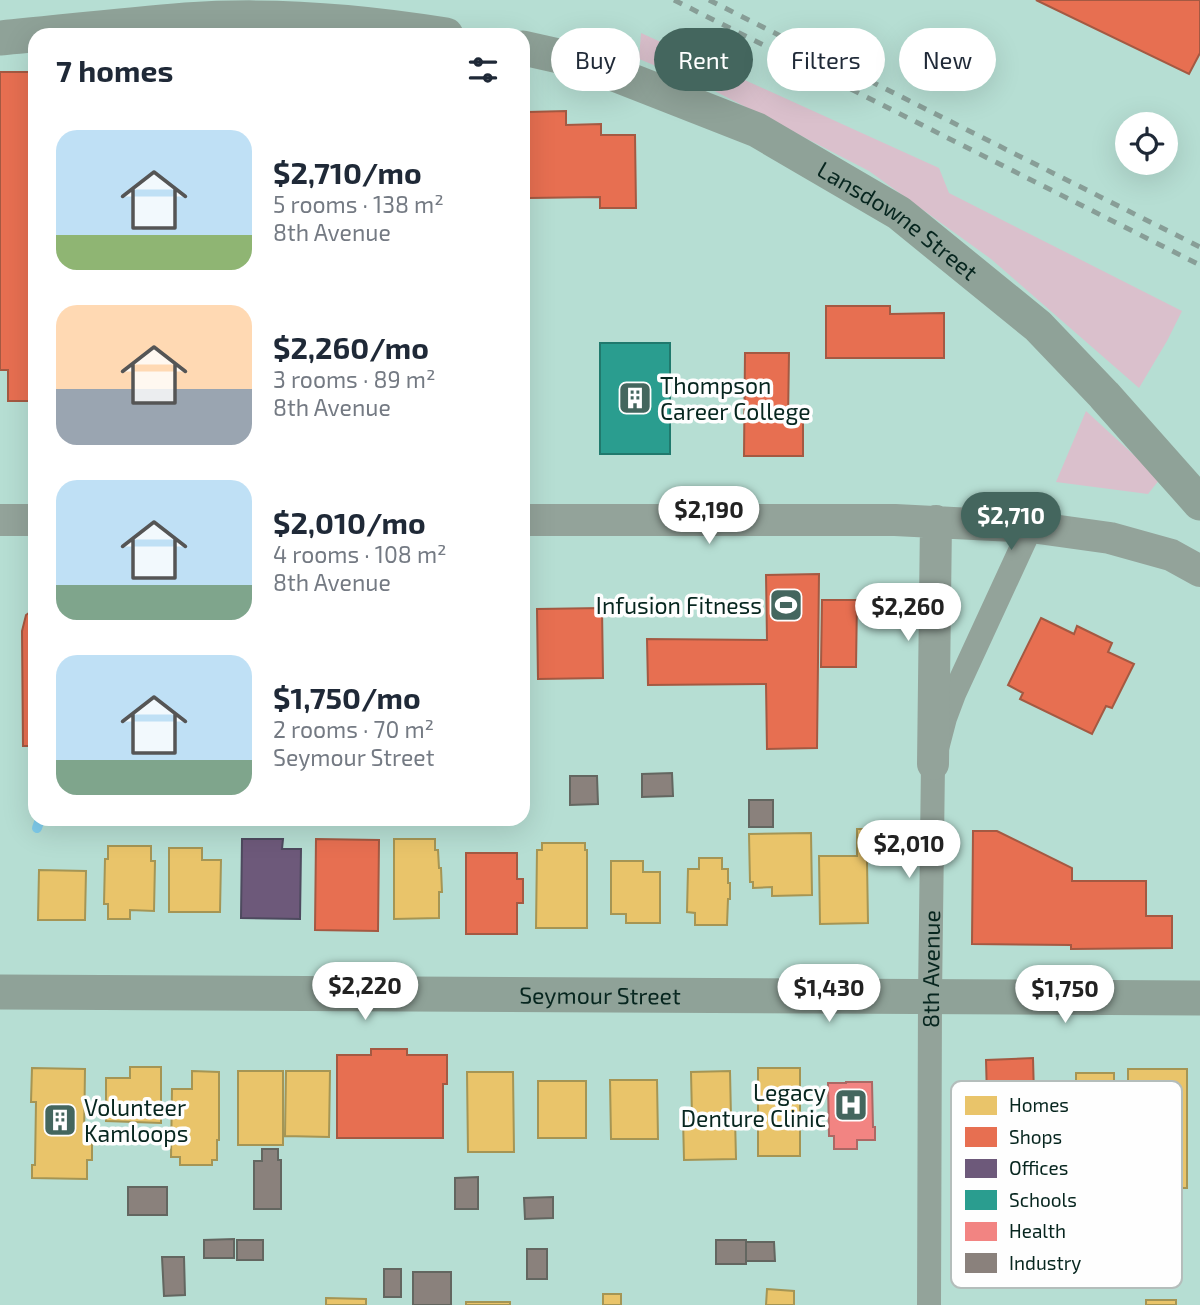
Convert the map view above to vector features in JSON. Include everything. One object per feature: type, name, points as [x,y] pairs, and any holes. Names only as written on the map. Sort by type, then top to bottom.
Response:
[{"type":"main road","points":[[104,28],[188,20],[290,19],[402,28]]},
{"type":"main road","points":[[0,38],[28,35]]},
{"type":"main road","name":"Lansdowne Street","points":[[530,50],[581,61],[757,130],[899,213],[1038,326],[1104,395],[1200,503]]},
{"type":"main road","name":"Seymour Street","points":[[0,992],[1200,998]]},
{"type":"street","points":[[0,520],[28,520]]},
{"type":"street","points":[[530,520],[895,520],[1031,527],[1110,538],[1171,555],[1200,571]]},
{"type":"street","points":[[933,764],[936,522]]},
{"type":"street","name":"8th Avenue","points":[[929,1305],[933,764],[954,694],[1031,527]]},
{"type":"shaded area","points":[[641,33],[654,39],[654,65],[640,59]]},
{"type":"shaded area","points":[[753,84],[939,168],[949,193],[1182,311],[1139,388],[991,259],[869,171],[715,91],[753,91]]},
{"type":"shaded area","points":[[1086,411],[1160,479],[1148,494],[1056,482]]},
{"type":"building: Homes","points":[[857,829],[889,829],[890,860],[867,861],[868,923],[820,924],[819,856],[857,856]]},
{"type":"building: Homes","points":[[811,833],[812,895],[772,896],[772,887],[753,888],[753,882],[750,882],[749,834]]},
{"type":"building: Homes","points":[[394,839],[435,839],[435,850],[438,850],[441,868],[439,918],[394,919]]},
{"type":"building: Homes","points":[[542,843],[585,843],[587,928],[536,928],[537,850],[542,850]]},
{"type":"building: Homes","points":[[108,846],[151,846],[151,861],[155,861],[154,911],[130,910],[130,919],[108,919],[108,904],[104,904]]},
{"type":"building: Homes","points":[[169,848],[202,848],[202,860],[221,860],[220,912],[169,912]]},
{"type":"building: Homes","points":[[699,858],[722,858],[722,869],[728,869],[730,899],[727,925],[695,925],[695,913],[687,912],[688,869],[699,869]]},
{"type":"building: Homes","points":[[611,861],[643,861],[643,872],[660,872],[660,923],[626,923],[626,914],[611,914]]},
{"type":"building: Homes","points":[[39,870],[86,871],[85,920],[38,920]]},
{"type":"building: Homes","points":[[130,1067],[161,1067],[161,1123],[106,1121],[106,1078],[130,1078]]},
{"type":"building: Homes","name":"Volunteer Kamloops","points":[[32,1068],[85,1069],[84,1139],[92,1139],[92,1160],[87,1160],[87,1179],[32,1178],[32,1165],[35,1165],[36,1102],[31,1102]]},
{"type":"building: Homes","points":[[758,1068],[800,1068],[800,1156],[758,1156]]},
{"type":"building: Homes","points":[[1128,1069],[1187,1069],[1187,1188],[1182,1188],[1182,1081],[1128,1081]]},
{"type":"building: Homes","points":[[192,1071],[219,1072],[219,1140],[217,1160],[212,1160],[212,1165],[180,1165],[180,1157],[171,1157],[172,1089],[192,1089]]},
{"type":"building: Homes","points":[[238,1071],[283,1071],[283,1145],[238,1145]]},
{"type":"building: Homes","points":[[286,1071],[330,1071],[329,1137],[285,1136]]},
{"type":"building: Homes","points":[[730,1071],[731,1118],[735,1118],[736,1159],[684,1160],[683,1118],[692,1117],[691,1072]]},
{"type":"building: Homes","points":[[467,1072],[513,1072],[514,1152],[468,1152]]},
{"type":"building: Homes","points":[[1076,1073],[1114,1073],[1114,1081],[1076,1081]]},
{"type":"building: Homes","points":[[610,1080],[657,1080],[658,1139],[611,1139]]},
{"type":"building: Homes","points":[[538,1081],[586,1081],[586,1138],[538,1138]]},
{"type":"building: Homes","points":[[767,1289],[794,1291],[794,1305],[766,1305]]},
{"type":"building: Homes","points":[[603,1294],[621,1294],[621,1305],[603,1305]]},
{"type":"building: Homes","points":[[326,1298],[366,1299],[366,1305],[326,1305]]},
{"type":"building: Homes","points":[[1146,1300],[1176,1300],[1176,1305],[1146,1305]]},
{"type":"building: Homes","points":[[466,1302],[510,1302],[510,1305],[466,1305]]},
{"type":"building: Shops","points":[[1036,0],[1200,0],[1200,53],[1189,74]]},
{"type":"building: Shops","points":[[0,72],[28,72],[28,401],[8,401],[8,370],[0,370]]},
{"type":"building: Shops","points":[[566,111],[566,125],[601,124],[601,135],[635,135],[636,208],[600,208],[600,197],[530,198],[530,112]]},
{"type":"building: Shops","points":[[826,306],[890,306],[890,314],[944,313],[944,358],[826,358]]},
{"type":"building: Shops","points":[[745,353],[789,353],[788,421],[803,421],[803,456],[744,456]]},
{"type":"building: Shops","points":[[819,574],[817,748],[767,749],[766,684],[648,685],[647,639],[767,640],[766,575]]},
{"type":"building: Shops","points":[[822,600],[857,600],[856,667],[821,667]]},
{"type":"building: Shops","points":[[602,608],[603,678],[538,679],[537,609]]},
{"type":"building: Shops","points":[[28,614],[28,746],[23,746],[22,631]]},
{"type":"building: Shops","points":[[1041,618],[1074,634],[1077,626],[1112,643],[1108,652],[1134,664],[1112,708],[1106,706],[1092,734],[1020,699],[1023,693],[1008,685]]},
{"type":"building: Shops","points":[[973,831],[997,831],[1072,868],[1072,881],[1146,881],[1146,916],[1172,916],[1172,948],[1071,949],[1071,945],[972,944]]},
{"type":"building: Shops","points":[[316,839],[379,840],[378,931],[315,930]]},
{"type":"building: Shops","points":[[466,853],[517,853],[517,879],[523,879],[523,903],[517,903],[517,934],[466,934]]},
{"type":"building: Shops","points":[[371,1049],[407,1049],[407,1055],[447,1055],[447,1084],[443,1084],[443,1138],[337,1138],[337,1055],[371,1055]]},
{"type":"building: Shops","points":[[1033,1058],[1034,1081],[987,1081],[986,1060]]},
{"type":"building: Offices","points":[[242,839],[283,839],[282,849],[301,849],[300,919],[241,918]]},
{"type":"building: Schools","name":"Thompson Career College","points":[[600,343],[670,343],[670,454],[600,454]]},
{"type":"building: Health","name":"Legacy Denture Clinic","points":[[872,1082],[875,1140],[857,1140],[857,1149],[834,1149],[834,1136],[829,1136],[828,1083]]},
{"type":"building: Industry","points":[[672,773],[673,796],[642,797],[642,774]]},
{"type":"building: Industry","points":[[570,776],[597,776],[598,804],[570,805]]},
{"type":"building: Industry","points":[[749,800],[773,800],[773,827],[749,827]]},
{"type":"building: Industry","points":[[262,1149],[278,1149],[278,1160],[281,1160],[281,1209],[254,1209],[254,1161],[262,1161]]},
{"type":"building: Industry","points":[[478,1177],[478,1209],[455,1209],[455,1178]]},
{"type":"building: Industry","points":[[128,1187],[167,1187],[167,1215],[128,1215]]},
{"type":"building: Industry","points":[[553,1197],[553,1218],[525,1219],[524,1198]]},
{"type":"building: Industry","points":[[234,1239],[234,1258],[204,1258],[204,1240]]},
{"type":"building: Industry","points":[[237,1240],[263,1240],[263,1260],[237,1260]]},
{"type":"building: Industry","points":[[716,1240],[746,1240],[746,1264],[716,1264]]},
{"type":"building: Industry","points":[[746,1242],[774,1242],[775,1261],[746,1261]]},
{"type":"building: Industry","points":[[527,1249],[547,1249],[547,1279],[527,1279]]},
{"type":"building: Industry","points":[[162,1257],[184,1257],[185,1295],[164,1296]]},
{"type":"building: Industry","points":[[384,1269],[401,1269],[401,1297],[384,1297]]},
{"type":"building: Industry","points":[[413,1272],[451,1272],[451,1305],[413,1305]]},
{"type":"railway","points":[[674,0],[1200,265]]},
{"type":"railway","points":[[709,0],[1200,247]]},
{"type":"place","name":"Thompson Career College","points":[[635,398]]},
{"type":"place","name":"Infusion Fitness","points":[[786,605]]},
{"type":"place","name":"Legacy Denture Clinic","points":[[851,1105]]},
{"type":"place","name":"Volunteer Kamloops","points":[[60,1120]]}]
